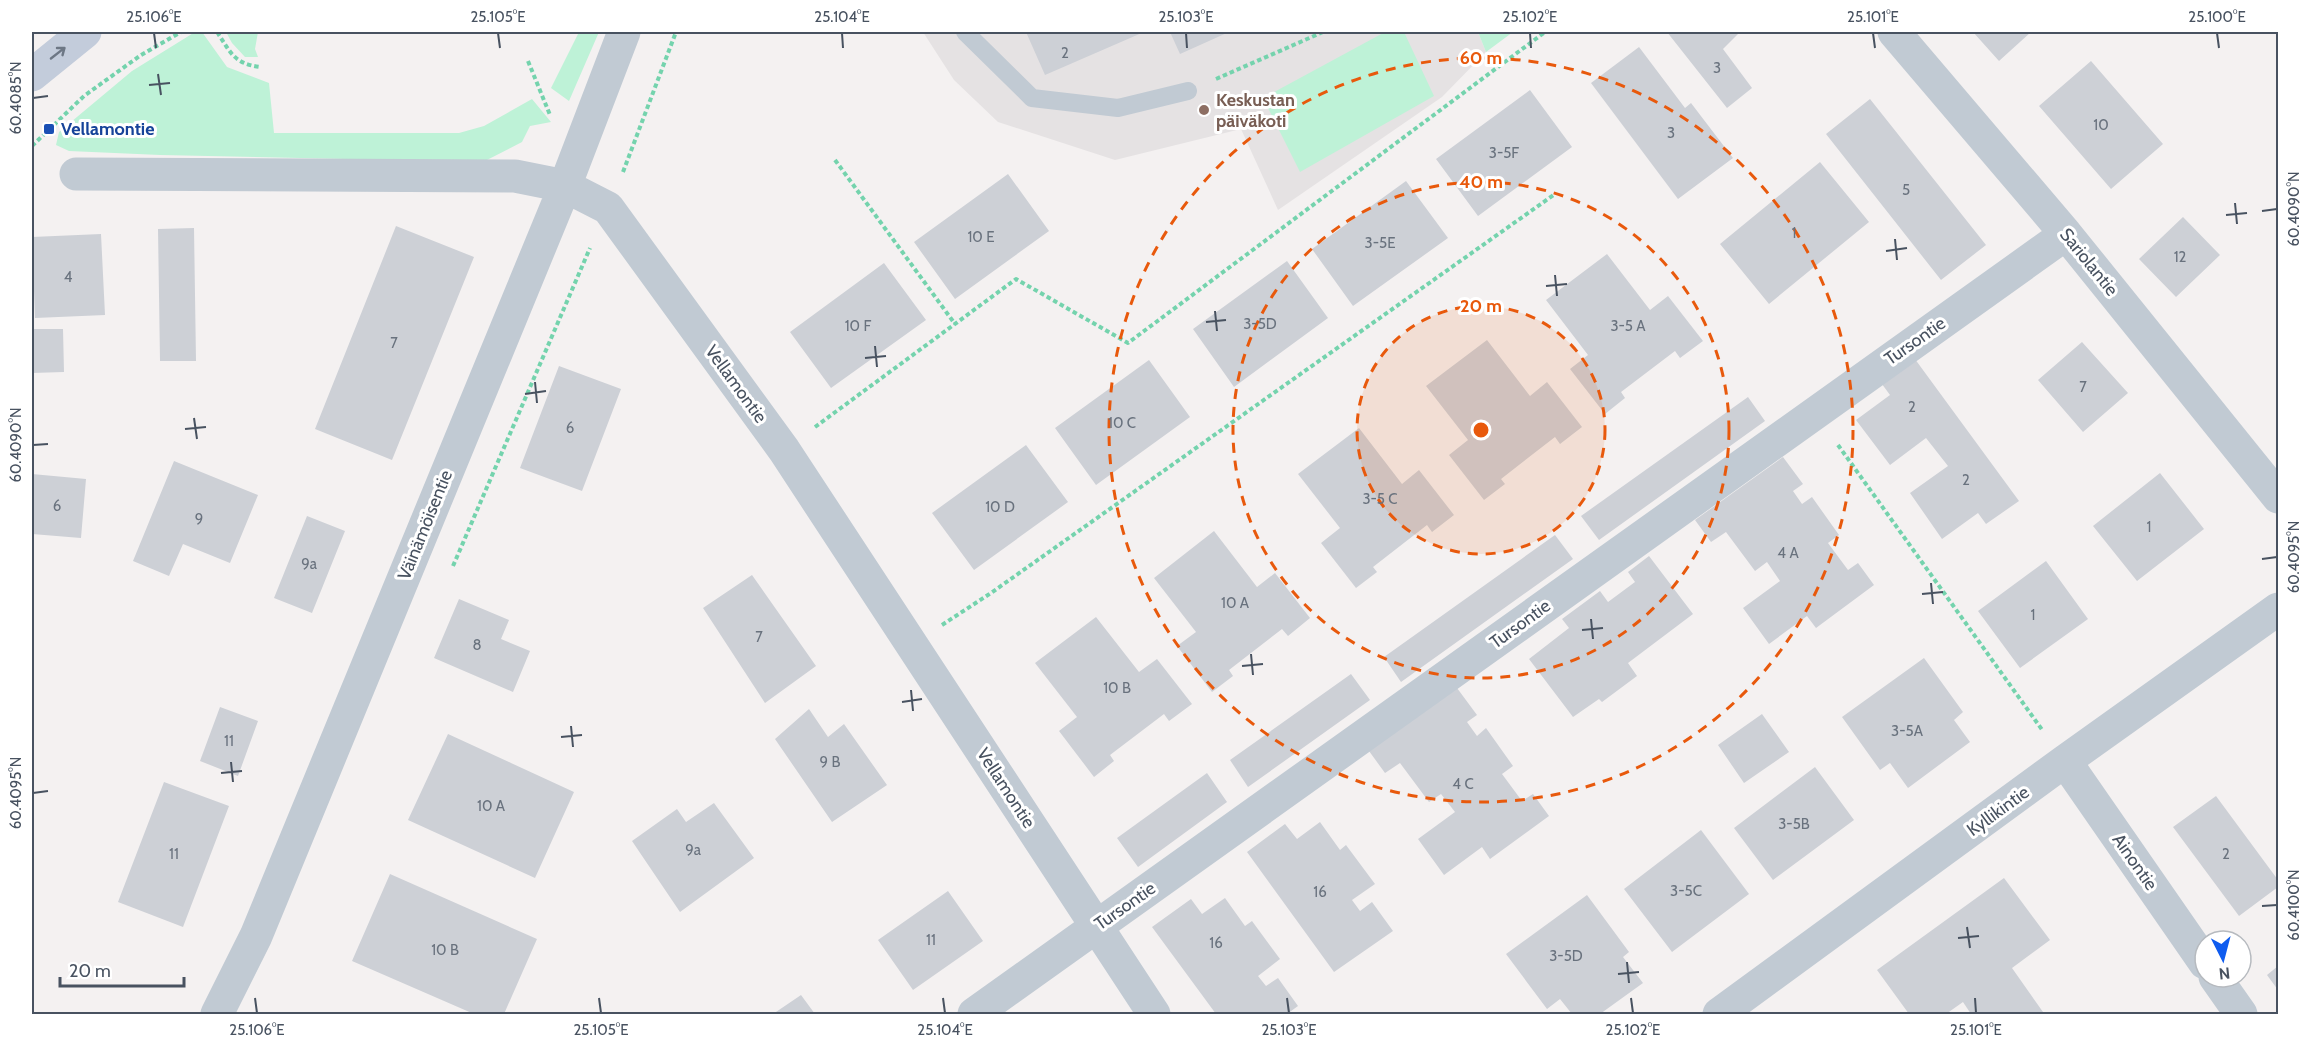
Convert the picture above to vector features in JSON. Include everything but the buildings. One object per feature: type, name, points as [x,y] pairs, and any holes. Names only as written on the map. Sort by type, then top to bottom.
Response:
[{"type":"street","points":[[32,75],[85,32]]},
{"type":"street","name":"Väinämöisentie","points":[[217,1014],[256,936],[565,186],[624,32]]},
{"type":"street","name":"Sariolantie","points":[[1894,32],[2066,234],[2278,497]]},
{"type":"street","name":"Vellamontie","points":[[76,174],[515,176],[565,186],[608,208],[784,450],[1154,1014]]},
{"type":"street","name":"Tursontie","points":[[974,1014],[2066,234]]},
{"type":"street","name":"Kyllikintie","points":[[1719,1014],[2065,761],[2278,609]]},
{"type":"street","name":"Ainontie","points":[[2065,761],[2193,946]]},
{"type":"street","points":[[2223,989],[2241,1014]]},
{"type":"lane","points":[[965,32],[1032,98],[1118,108],[1188,91]]},
{"type":"path","points":[[32,146],[84,96],[141,55],[182,32]]},
{"type":"path","points":[[217,32],[231,53],[244,65],[261,67]]},
{"type":"path","points":[[450,572],[608,208],[676,32]]},
{"type":"path","points":[[1188,91],[1323,32]]},
{"type":"path","points":[[827,419],[1016,279],[1128,344],[1545,32]]},
{"type":"path","points":[[528,61],[554,124]]},
{"type":"path","points":[[835,160],[955,324]]},
{"type":"path","points":[[957,615],[1555,194]]},
{"type":"path","points":[[1814,412],[2065,761]]},
{"type":"shaded area","name":"Keskustan päiväkoti","points":[[923,32],[1478,32],[1486,52],[1442,97],[1278,210],[1241,129],[1115,160],[998,122],[954,80]]},
{"type":"green space","points":[[195,32],[202,32],[227,67],[269,83],[274,133],[459,133],[484,126],[532,99],[551,122],[530,126],[522,142],[483,162],[160,155],[69,151],[56,145],[59,132],[132,71]]},
{"type":"green space","points":[[226,32],[258,32],[255,49],[258,57],[245,57],[232,43]]},
{"type":"green space","points":[[579,32],[599,32],[569,101],[551,88]]},
{"type":"green space","points":[[1385,32],[1404,32],[1434,96],[1300,172],[1263,98]]},
{"type":"green space","points":[[1478,32],[1513,32],[1486,52]]},
{"type":"place","name":"Keskustan päiväkoti","points":[[1204,110]]},
{"type":"place","name":"Vellamontie","points":[[49,129]]}]
